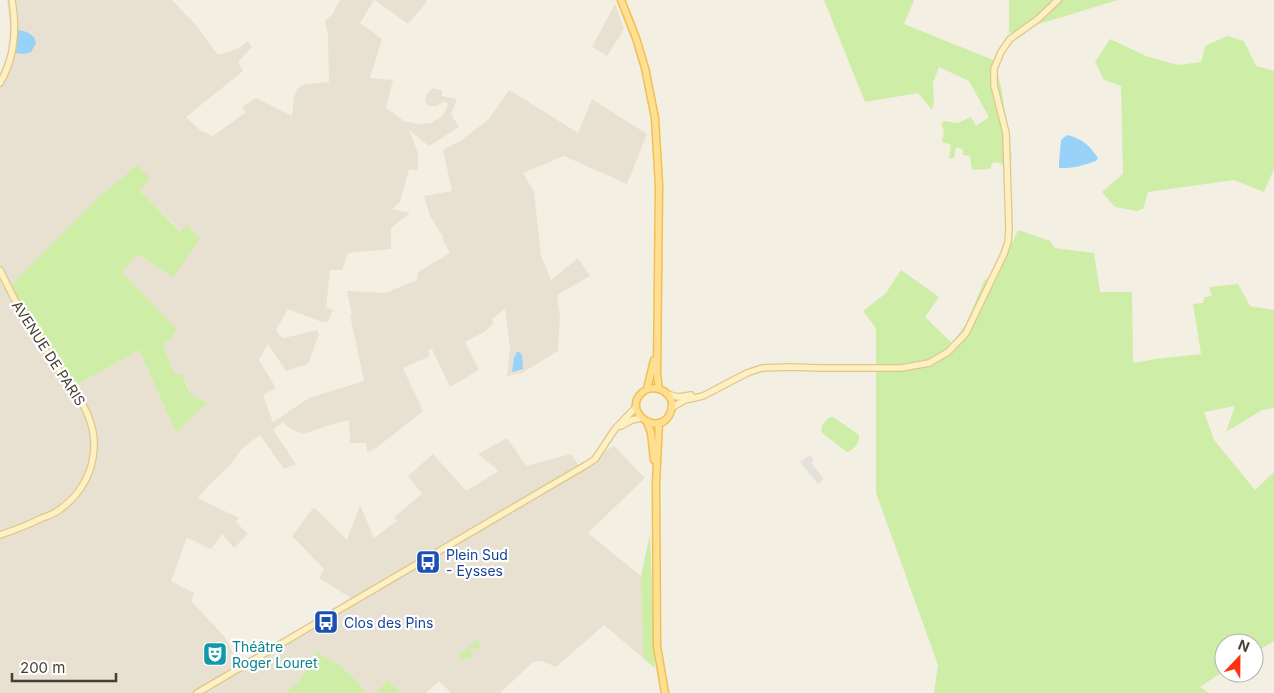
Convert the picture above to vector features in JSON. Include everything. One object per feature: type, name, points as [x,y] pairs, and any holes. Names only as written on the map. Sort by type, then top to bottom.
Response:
[{"type":"main road","points":[[0,83],[8,65],[14,40],[15,20],[12,0]]},
{"type":"main road","points":[[621,0],[645,68],[655,118],[659,186],[657,347],[659,389]]},
{"type":"main road","points":[[671,408],[685,400],[703,396],[747,372],[762,368],[790,366],[900,368],[928,363],[948,352],[966,333],[1004,254],[1008,236],[1006,133],[994,85],[994,69],[1001,52],[1010,39],[1038,19],[1058,0]]},
{"type":"main road","name":"AVENUE DE PARIS","points":[[0,270],[27,323],[87,412],[92,426],[94,452],[88,477],[71,500],[54,513],[17,530],[0,535]]},
{"type":"main road","points":[[647,389],[657,347]]},
{"type":"main road","points":[[656,482],[650,433],[636,408],[639,396],[647,389],[653,388],[678,397],[715,390]]},
{"type":"main road","points":[[615,429],[632,420],[644,420],[653,424],[659,423],[667,417],[671,408],[667,394]]},
{"type":"main road","points":[[197,693],[579,470],[595,459],[615,429],[636,408]]},
{"type":"main road","points":[[659,423],[656,482],[657,646],[664,693]]},
{"type":"shaded area","points":[[7,0],[172,0],[195,24],[218,55],[239,48],[248,41],[252,47],[238,62],[243,71],[186,117],[201,131],[213,136],[246,112],[242,107],[256,98],[292,116],[297,89],[304,84],[329,82],[328,34],[325,21],[332,15],[340,0],[374,0],[360,23],[382,39],[370,78],[393,80],[386,108],[404,121],[418,124],[431,123],[442,116],[448,104],[443,102],[436,106],[428,106],[425,100],[426,95],[432,88],[442,90],[442,96],[457,99],[451,114],[459,127],[429,146],[409,130],[418,153],[418,171],[409,169],[400,202],[392,209],[410,213],[391,228],[391,249],[348,253],[342,270],[330,270],[326,307],[333,310],[328,322],[322,322],[288,309],[276,330],[284,338],[317,330],[319,334],[308,364],[286,371],[268,344],[259,360],[276,388],[263,395],[273,422],[309,398],[364,381],[350,315],[352,315],[347,291],[385,293],[417,280],[418,272],[450,253],[430,216],[424,196],[452,191],[443,150],[460,141],[488,120],[509,90],[578,133],[592,99],[647,134],[627,184],[564,156],[523,173],[534,192],[541,256],[551,280],[578,258],[590,276],[557,295],[560,317],[558,351],[522,373],[507,376],[510,349],[505,309],[492,319],[494,323],[484,332],[465,342],[479,370],[450,387],[432,349],[428,351],[430,356],[403,368],[423,411],[376,448],[367,452],[366,443],[350,443],[349,420],[303,434],[291,429],[283,422],[273,430],[296,464],[284,469],[260,435],[242,449],[230,465],[198,498],[239,518],[236,522],[248,534],[234,548],[222,534],[211,549],[187,538],[171,581],[194,593],[191,601],[224,636],[239,664],[351,598],[319,578],[324,569],[292,536],[314,507],[347,540],[360,505],[374,538],[397,521],[394,517],[422,494],[408,476],[433,454],[466,491],[499,471],[478,454],[507,438],[526,466],[571,454],[579,466],[614,446],[645,478],[588,533],[641,576],[643,658],[604,625],[556,667],[542,661],[533,662],[500,693],[451,693],[439,681],[426,693],[401,693],[388,680],[375,693],[367,693],[338,664],[317,652],[311,693],[0,693],[0,74],[8,53],[10,26]],"holes":[[[137,165],[140,191],[181,232],[137,254],[122,272],[178,332],[163,346],[175,374],[182,374],[191,394],[197,400],[208,402],[176,433],[139,350],[76,385],[38,333],[10,286],[102,194]]]},
{"type":"shaded area","points":[[375,0],[425,0],[427,2],[408,24]]},
{"type":"shaded area","points":[[615,4],[624,29],[607,56],[592,47]]},
{"type":"shaded area","points":[[810,455],[814,460],[811,463],[824,479],[818,484],[800,462]]},
{"type":"green space","points":[[824,0],[914,0],[904,24],[993,60],[1001,86],[1012,158],[1004,166],[998,162],[992,163],[990,169],[972,170],[970,156],[963,155],[963,149],[956,147],[954,158],[949,159],[951,145],[942,142],[944,130],[941,124],[944,121],[958,123],[971,117],[976,126],[989,117],[969,81],[939,67],[933,83],[934,103],[932,110],[918,93],[865,102]]},
{"type":"green space","points":[[1009,0],[1118,0],[1009,33]]},
{"type":"green space","points":[[1227,36],[1244,41],[1256,66],[1274,71],[1274,169],[1264,192],[1234,180],[1148,192],[1143,209],[1137,211],[1115,207],[1102,192],[1123,174],[1121,86],[1104,80],[1095,62],[1110,39],[1146,56],[1178,65],[1201,62],[1205,46]]},
{"type":"green space","points":[[137,165],[150,178],[140,191],[180,232],[187,225],[200,239],[173,277],[138,254],[122,272],[178,331],[163,346],[175,374],[182,374],[190,393],[208,402],[176,433],[139,350],[76,385],[38,333],[10,286],[102,194]]},
{"type":"green space","points":[[1018,230],[1050,241],[1055,248],[1094,253],[1100,292],[1132,292],[1133,363],[1201,354],[1193,304],[1203,303],[1204,297],[1212,296],[1209,287],[1238,284],[1250,306],[1274,310],[1274,408],[1262,410],[1226,432],[1235,406],[1204,412],[1214,440],[1255,490],[1274,472],[1274,641],[1264,647],[1264,633],[1214,633],[1214,678],[1200,687],[1209,693],[934,693],[938,665],[876,493],[876,328],[863,311],[886,293],[901,270],[939,297],[925,317],[952,343],[966,324],[985,279],[995,282]]},
{"type":"green space","points":[[833,417],[859,435],[856,446],[852,450],[847,452],[822,433],[824,422]]},
{"type":"green space","points":[[650,534],[655,668],[643,658],[641,576]]},
{"type":"green space","points":[[478,639],[481,648],[471,649],[472,658],[461,659],[458,654]]},
{"type":"green space","points":[[317,652],[338,664],[367,693],[286,693],[299,682]]},
{"type":"green space","points":[[388,680],[401,693],[375,693]]},
{"type":"water","points":[[18,30],[27,32],[34,37],[36,43],[31,52],[24,54],[16,53]]},
{"type":"water","points":[[1067,135],[1077,138],[1088,146],[1098,158],[1096,161],[1074,167],[1059,168],[1061,140]]},
{"type":"water","points":[[517,352],[522,355],[523,369],[512,372],[514,358]]},
{"type":"place","name":"Plein Sud - Eysses","points":[[428,562]]},
{"type":"place","name":"Clos des Pins","points":[[326,622]]},
{"type":"place","name":"Théâtre Roger Louret","points":[[215,654]]}]
